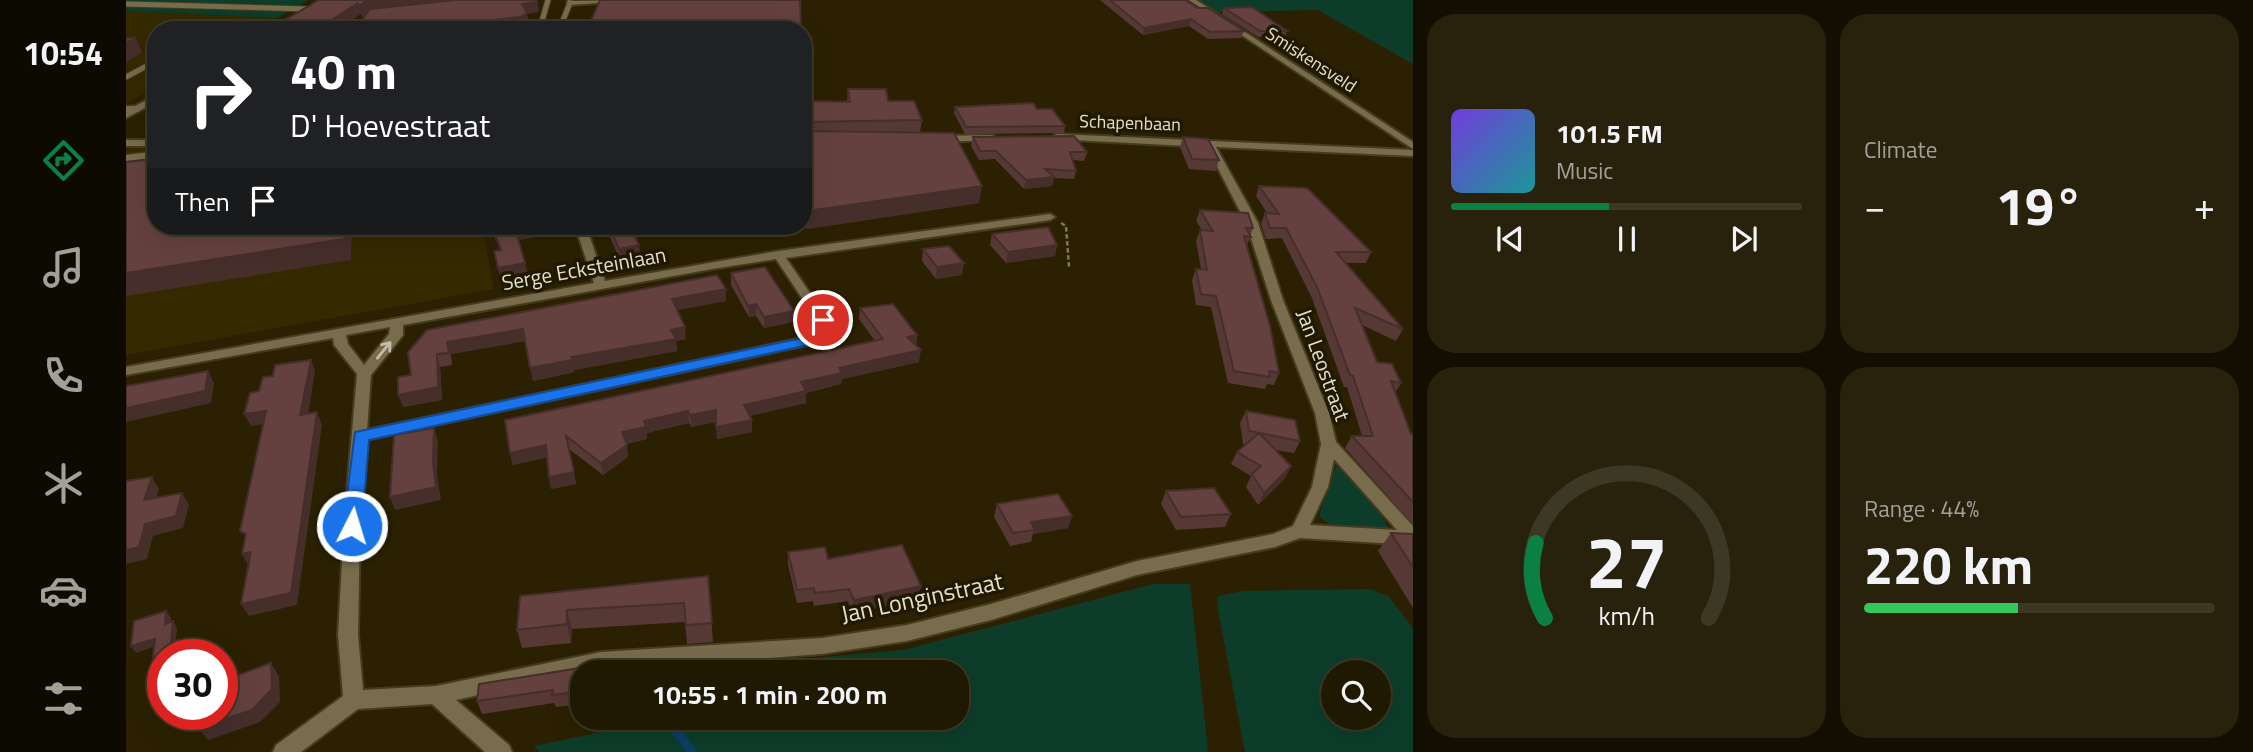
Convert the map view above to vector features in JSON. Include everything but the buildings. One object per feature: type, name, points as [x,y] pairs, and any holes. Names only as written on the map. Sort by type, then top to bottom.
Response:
[{"type":"street","points":[[571,1],[637,0]]},
{"type":"street","name":"Smiskensveld","points":[[1192,0],[1413,146]]},
{"type":"street","points":[[295,16],[314,5]]},
{"type":"street","points":[[126,116],[147,103]]},
{"type":"street","name":"Schapenbaan","points":[[1045,137],[1413,153]]},
{"type":"street","points":[[932,139],[1008,138]]},
{"type":"street","points":[[126,143],[147,142]]},
{"type":"street","name":"Jan Leostraat","points":[[1209,143],[1252,223],[1277,300],[1322,413],[1329,444],[1320,487],[1299,531]]},
{"type":"street","name":"Serge Ecksteinlaan","points":[[126,371],[778,254],[1050,216]]},
{"type":"street","points":[[583,235],[601,285]]},
{"type":"street","points":[[361,436],[807,341],[821,330],[823,320],[778,254]]},
{"type":"street","points":[[284,752],[354,700],[348,635],[352,526],[365,374],[396,335],[397,323]]},
{"type":"street","points":[[339,333],[341,345],[365,374]]},
{"type":"street","name":"Jan Leostraat","points":[[1329,444],[1413,538]]},
{"type":"street","name":"Jan Longinstraat","points":[[354,700],[436,695],[601,661],[822,646],[907,633],[990,612],[1137,568],[1275,540],[1299,531],[1413,538]]},
{"type":"street","points":[[436,695],[501,752]]},
{"type":"lane","points":[[542,21],[548,0]]},
{"type":"lane","points":[[563,21],[571,1]]},
{"type":"lane","points":[[126,4],[256,10],[306,9]]},
{"type":"lane","points":[[126,77],[147,66]]},
{"type":"lane","points":[[126,109],[137,109]]},
{"type":"lane","points":[[126,158],[147,156]]},
{"type":"lane","points":[[126,172],[147,166]]},
{"type":"path","points":[[1050,216],[1066,226],[1069,267]]},
{"type":"shaded area","points":[[126,11],[277,18],[272,21],[147,21],[147,92],[126,104]]},
{"type":"shaded area","points":[[126,148],[147,148],[147,235],[484,235],[494,289],[126,355]]},
{"type":"green space","points":[[126,0],[308,0],[277,18],[126,11]]},
{"type":"green space","points":[[1197,0],[1413,0],[1413,64],[1318,10],[1214,12]]},
{"type":"green space","points":[[1336,466],[1340,466],[1382,515],[1388,528],[1351,530],[1332,525],[1319,515]]},
{"type":"green space","points":[[1153,584],[1190,584],[1208,752],[540,752],[534,746],[610,730],[969,730],[969,660],[788,660],[903,650]]},
{"type":"green space","points":[[1370,589],[1389,597],[1413,628],[1413,752],[1245,752],[1217,604],[1219,596],[1242,591]]},
{"type":"waterway","points":[[675,730],[692,752]]},
{"type":"route","points":[[352,526],[361,436],[807,341],[821,330],[823,320]]}]
